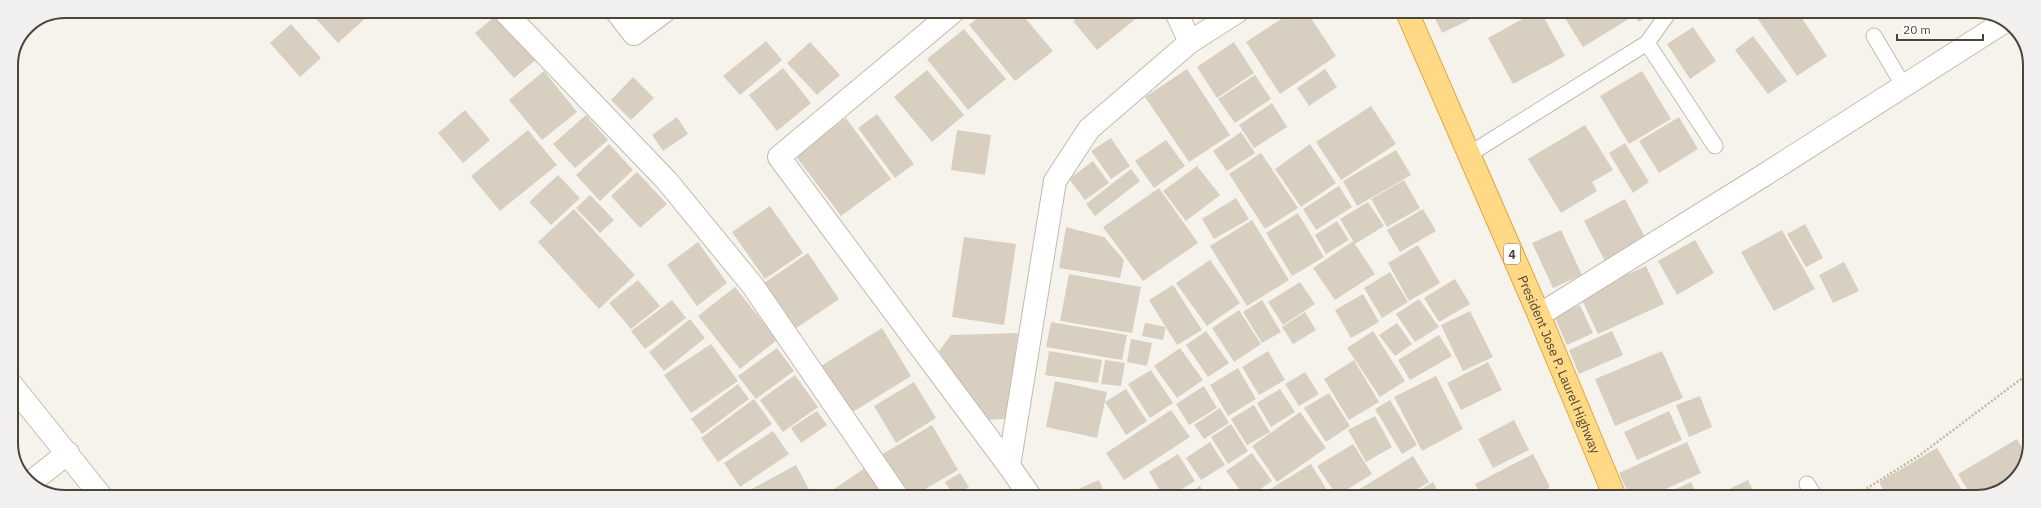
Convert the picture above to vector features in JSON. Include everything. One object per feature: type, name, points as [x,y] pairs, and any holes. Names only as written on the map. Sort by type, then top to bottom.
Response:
[{"type":"highway","name":"President Jose P. Laurel Highway","points":[[1410,18],[1539,315],[1612,490]]},
{"type":"street","points":[[511,18],[667,181],[753,286],[893,490]]},
{"type":"street","points":[[621,18],[634,34],[656,18]]},
{"type":"street","points":[[946,18],[779,157],[1026,490]]},
{"type":"street","points":[[1179,18],[1190,42]]},
{"type":"street","points":[[1009,466],[1055,181],[1089,129],[1190,42],[1228,18]]},
{"type":"street","points":[[1539,315],[1761,177],[2000,25]]},
{"type":"street","points":[[18,393],[96,490]]},
{"type":"street","points":[[35,479],[68,454]]},
{"type":"lane","points":[[1468,155],[1647,43],[1665,18]]},
{"type":"lane","points":[[1874,36],[1903,85]]},
{"type":"lane","points":[[1647,43],[1715,146]]},
{"type":"lane","points":[[1806,484],[1810,490]]},
{"type":"path","points":[[1864,490],[1920,455],[2023,378]]},
{"type":"building","points":[[315,18],[366,18],[338,43]]},
{"type":"building","points":[[493,18],[503,18],[538,58],[514,78],[475,33]]},
{"type":"building","points":[[978,18],[1025,18],[1053,51],[1015,81],[969,25]]},
{"type":"building","points":[[1077,18],[1137,18],[1097,50],[1073,21]]},
{"type":"building","points":[[1283,18],[1311,18],[1336,56],[1280,94],[1246,42]]},
{"type":"building","points":[[1435,18],[1468,18],[1469,20],[1442,33]]},
{"type":"building","points":[[1524,18],[1544,18],[1565,56],[1513,84],[1488,38]]},
{"type":"building","points":[[1565,18],[1630,18],[1583,47]]},
{"type":"building","points":[[1637,18],[1645,18],[1639,22]]},
{"type":"building","points":[[1757,18],[1802,18],[1827,56],[1797,76]]},
{"type":"building","points":[[291,24],[321,58],[300,77],[270,43]]},
{"type":"building","points":[[1693,27],[1716,61],[1690,79],[1667,44]]},
{"type":"building","points":[[964,29],[1006,79],[968,110],[927,59]]},
{"type":"building","points":[[1753,36],[1787,81],[1768,94],[1735,50]]},
{"type":"building","points":[[766,41],[782,60],[740,95],[723,76]]},
{"type":"building","points":[[810,42],[840,75],[817,95],[787,63]]},
{"type":"building","points":[[1234,42],[1254,73],[1217,98],[1197,67]]},
{"type":"building","points":[[783,68],[811,103],[777,131],[749,95]]},
{"type":"building","points":[[1187,69],[1230,135],[1189,162],[1145,97]]},
{"type":"building","points":[[1325,69],[1337,87],[1309,106],[1297,88]]},
{"type":"building","points":[[927,70],[964,115],[932,142],[894,97]]},
{"type":"building","points":[[544,71],[577,112],[542,140],[509,100]]},
{"type":"building","points":[[1642,71],[1671,119],[1629,144],[1600,96]]},
{"type":"building","points":[[1255,75],[1271,99],[1235,123],[1218,99]]},
{"type":"building","points":[[633,77],[654,98],[631,120],[611,100]]},
{"type":"building","points":[[1272,103],[1287,127],[1254,148],[1239,125]]},
{"type":"building","points":[[1371,106],[1396,144],[1341,180],[1316,142]]},
{"type":"building","points":[[465,110],[490,140],[463,163],[438,133]]},
{"type":"building","points":[[877,114],[914,164],[895,178],[858,128]]},
{"type":"building","points":[[586,115],[608,140],[575,168],[553,144]]},
{"type":"building","points":[[677,117],[688,134],[663,151],[652,135]]},
{"type":"building","points":[[1679,117],[1698,149],[1659,173],[1639,141]]},
{"type":"building","points":[[846,118],[891,179],[841,216],[795,155]]},
{"type":"building","points":[[1585,125],[1613,170],[1592,182],[1597,191],[1561,213],[1528,159]]},
{"type":"building","points":[[528,130],[557,165],[500,211],[471,176]]},
{"type":"building","points":[[957,130],[991,135],[985,175],[951,170]]},
{"type":"building","points":[[1241,132],[1255,153],[1227,171],[1213,151]]},
{"type":"building","points":[[1111,138],[1130,166],[1111,179],[1091,151]]},
{"type":"building","points":[[1166,140],[1185,166],[1154,188],[1135,161]]},
{"type":"building","points":[[1625,143],[1649,182],[1633,193],[1609,153]]},
{"type":"building","points":[[609,144],[633,170],[600,201],[576,175]]},
{"type":"building","points":[[1310,144],[1336,183],[1301,207],[1275,169]]},
{"type":"building","points":[[1396,150],[1411,175],[1357,206],[1343,181]]},
{"type":"building","points":[[1261,153],[1298,208],[1265,229],[1229,174]]},
{"type":"building","points":[[1093,161],[1109,183],[1085,200],[1069,179]]},
{"type":"building","points":[[1197,166],[1220,195],[1186,221],[1163,191]]},
{"type":"building","points":[[1131,169],[1140,181],[1095,216],[1086,204]]},
{"type":"building","points":[[637,172],[667,204],[640,228],[611,196]]},
{"type":"building","points":[[558,175],[580,198],[551,225],[529,202]]},
{"type":"building","points":[[1404,180],[1420,208],[1387,227],[1371,199]]},
{"type":"building","points":[[1339,186],[1352,207],[1316,230],[1303,209]]},
{"type":"building","points":[[1159,188],[1198,243],[1143,281],[1103,227]]},
{"type":"building","points":[[590,195],[614,220],[600,233],[576,208]]},
{"type":"building","points":[[1236,198],[1249,219],[1214,239],[1202,219]]},
{"type":"building","points":[[1625,199],[1647,241],[1606,263],[1584,221]]},
{"type":"building","points":[[1368,202],[1384,226],[1355,244],[1340,219]]},
{"type":"building","points":[[770,206],[803,253],[765,279],[732,232]]},
{"type":"building","points":[[574,209],[635,275],[599,309],[538,242]]},
{"type":"building","points":[[1423,209],[1436,231],[1400,252],[1387,230]]},
{"type":"building","points":[[1298,213],[1324,257],[1292,276],[1266,233]]},
{"type":"building","points":[[1252,220],[1289,280],[1247,306],[1210,246]]},
{"type":"building","points":[[1337,221],[1349,240],[1326,254],[1315,235]]},
{"type":"building","points":[[1805,224],[1823,258],[1806,267],[1787,234]]},
{"type":"building","points":[[1066,227],[1104,237],[1124,260],[1120,278],[1059,268]]},
{"type":"building","points":[[1561,230],[1582,275],[1553,288],[1532,243]]},
{"type":"building","points":[[1782,230],[1815,289],[1774,311],[1741,252]]},
{"type":"building","points":[[964,237],[1016,244],[1004,325],[952,317]]},
{"type":"building","points":[[1695,240],[1714,273],[1677,295],[1658,261]]},
{"type":"building","points":[[1353,241],[1375,274],[1335,300],[1313,268]]},
{"type":"building","points":[[698,242],[727,283],[697,306],[667,265]]},
{"type":"building","points":[[1418,245],[1440,283],[1409,301],[1388,263]]},
{"type":"building","points":[[808,253],[839,299],[795,329],[764,283]]},
{"type":"building","points":[[1210,260],[1240,303],[1207,326],[1176,283]]},
{"type":"building","points":[[1844,262],[1859,291],[1833,303],[1819,275]]},
{"type":"building","points":[[1646,266],[1664,304],[1598,334],[1580,296]]},
{"type":"building","points":[[1390,272],[1408,302],[1382,318],[1364,288]]},
{"type":"building","points":[[1069,274],[1141,287],[1132,333],[1060,321]]},
{"type":"building","points":[[1455,279],[1470,304],[1439,322],[1424,298]]},
{"type":"building","points":[[638,280],[660,306],[631,329],[609,303]]},
{"type":"building","points":[[1300,282],[1315,304],[1283,325],[1268,302]]},
{"type":"building","points":[[1173,285],[1202,330],[1177,345],[1149,300]]},
{"type":"building","points":[[735,287],[777,340],[740,369],[698,316]]},
{"type":"building","points":[[1363,294],[1379,322],[1351,338],[1335,310]]},
{"type":"building","points":[[1419,299],[1439,327],[1415,342],[1396,314]]},
{"type":"building","points":[[672,300],[686,318],[645,349],[631,331]]},
{"type":"building","points":[[1262,300],[1281,332],[1262,343],[1243,312]]},
{"type":"building","points":[[1580,305],[1593,333],[1567,345],[1554,316]]},
{"type":"building","points":[[1239,310],[1261,344],[1234,362],[1212,328]]},
{"type":"building","points":[[1470,311],[1493,357],[1463,371],[1441,325]]},
{"type":"building","points":[[1305,312],[1316,330],[1293,344],[1282,327]]},
{"type":"building","points":[[690,319],[705,338],[664,371],[649,352]]},
{"type":"building","points":[[1051,322],[1127,335],[1122,360],[1046,347]]},
{"type":"building","points":[[1145,323],[1166,327],[1163,340],[1142,336]]},
{"type":"building","points":[[1397,323],[1412,344],[1395,356],[1379,335]]},
{"type":"building","points":[[882,328],[911,376],[851,413],[821,366]]},
{"type":"building","points":[[1206,331],[1229,363],[1208,377],[1186,345]]},
{"type":"building","points":[[1373,331],[1405,381],[1380,397],[1347,348]]},
{"type":"building","points":[[1612,331],[1623,355],[1579,374],[1569,350]]},
{"type":"building","points":[[1018,333],[1006,419],[984,420],[939,351],[951,335]]},
{"type":"building","points":[[1439,335],[1452,356],[1410,380],[1398,360]]},
{"type":"building","points":[[1131,339],[1152,343],[1147,366],[1127,362]]},
{"type":"building","points":[[711,344],[738,381],[691,413],[664,375]]},
{"type":"building","points":[[777,348],[794,371],[756,399],[738,376]]},
{"type":"building","points":[[1180,348],[1203,380],[1177,398],[1154,366]]},
{"type":"building","points":[[1049,351],[1102,360],[1098,383],[1045,375]]},
{"type":"building","points":[[1268,351],[1285,380],[1259,395],[1242,367]]},
{"type":"building","points":[[1662,351],[1683,398],[1615,426],[1595,379]]},
{"type":"building","points":[[1105,360],[1125,363],[1121,386],[1101,384]]},
{"type":"building","points":[[1354,360],[1379,402],[1349,420],[1324,379]]},
{"type":"building","points":[[1488,362],[1502,390],[1461,410],[1447,383]]},
{"type":"building","points":[[1238,368],[1256,399],[1228,416],[1210,385]]},
{"type":"building","points":[[1151,370],[1173,403],[1150,418],[1128,384]]},
{"type":"building","points":[[1305,372],[1319,394],[1299,406],[1285,384]]},
{"type":"building","points":[[795,375],[818,407],[783,432],[760,400]]},
{"type":"building","points":[[1436,376],[1463,429],[1422,451],[1394,397]]},
{"type":"building","points":[[1055,381],[1107,392],[1097,438],[1046,427]]},
{"type":"building","points":[[914,382],[936,418],[896,443],[874,406]]},
{"type":"building","points":[[738,384],[749,399],[702,434],[691,419]]},
{"type":"building","points":[[1204,386],[1217,408],[1189,425],[1176,404]]},
{"type":"building","points":[[1126,389],[1147,421],[1126,435],[1105,402]]},
{"type":"building","points":[[1280,389],[1295,412],[1271,427],[1257,403]]},
{"type":"building","points":[[1329,393],[1350,426],[1326,442],[1304,408]]},
{"type":"building","points":[[1700,396],[1712,427],[1689,437],[1676,405]]},
{"type":"building","points":[[754,399],[772,424],[718,462],[701,438]]},
{"type":"building","points":[[1390,400],[1417,445],[1402,454],[1375,409]]},
{"type":"building","points":[[1254,405],[1270,432],[1247,445],[1231,419]]},
{"type":"building","points":[[1220,408],[1229,423],[1204,439],[1194,425]]},
{"type":"building","points":[[1171,410],[1190,437],[1124,480],[1106,453]]},
{"type":"building","points":[[817,411],[827,425],[801,443],[791,428]]},
{"type":"building","points":[[1669,411],[1682,440],[1637,460],[1624,432]]},
{"type":"building","points":[[1300,412],[1326,448],[1277,482],[1252,446]]},
{"type":"building","points":[[1375,416],[1392,447],[1366,462],[1348,430]]},
{"type":"building","points":[[1514,420],[1529,450],[1493,468],[1478,439]]},
{"type":"building","points":[[1231,424],[1248,451],[1228,464],[1211,437]]},
{"type":"building","points":[[932,425],[958,470],[923,490],[901,490],[881,455]]},
{"type":"building","points":[[773,431],[789,454],[740,487],[724,463]]},
{"type":"building","points":[[2017,439],[2022,449],[2017,466],[2013,472],[2002,482],[1994,486],[1985,489],[1968,490],[1958,474]]},
{"type":"building","points":[[1210,442],[1225,465],[1201,480],[1186,458]]},
{"type":"building","points":[[1687,442],[1701,473],[1663,490],[1627,490],[1619,473]]},
{"type":"building","points":[[1353,444],[1372,474],[1347,490],[1333,490],[1317,466]]},
{"type":"building","points":[[1937,448],[1962,490],[1883,490],[1879,482]]},
{"type":"building","points":[[1252,453],[1272,481],[1259,490],[1240,490],[1226,471]]},
{"type":"building","points":[[1178,454],[1195,481],[1180,490],[1160,490],[1149,472]]},
{"type":"building","points":[[1533,454],[1550,487],[1545,490],[1478,490],[1475,484]]},
{"type":"building","points":[[1413,456],[1429,482],[1416,490],[1358,490]]},
{"type":"building","points":[[1311,464],[1327,490],[1268,490]]},
{"type":"building","points":[[796,465],[809,490],[750,490]]},
{"type":"building","points":[[865,468],[881,490],[832,490]]},
{"type":"building","points":[[960,473],[969,487],[964,490],[950,490],[945,482]]},
{"type":"building","points":[[1099,480],[1103,490],[1076,490]]},
{"type":"building","points":[[1748,480],[1753,490],[1727,490]]},
{"type":"building","points":[[1433,482],[1437,490],[1419,490]]},
{"type":"building","points":[[1691,482],[1695,490],[1673,490]]},
{"type":"building","points":[[1200,486],[1202,490],[1194,490]]}]
